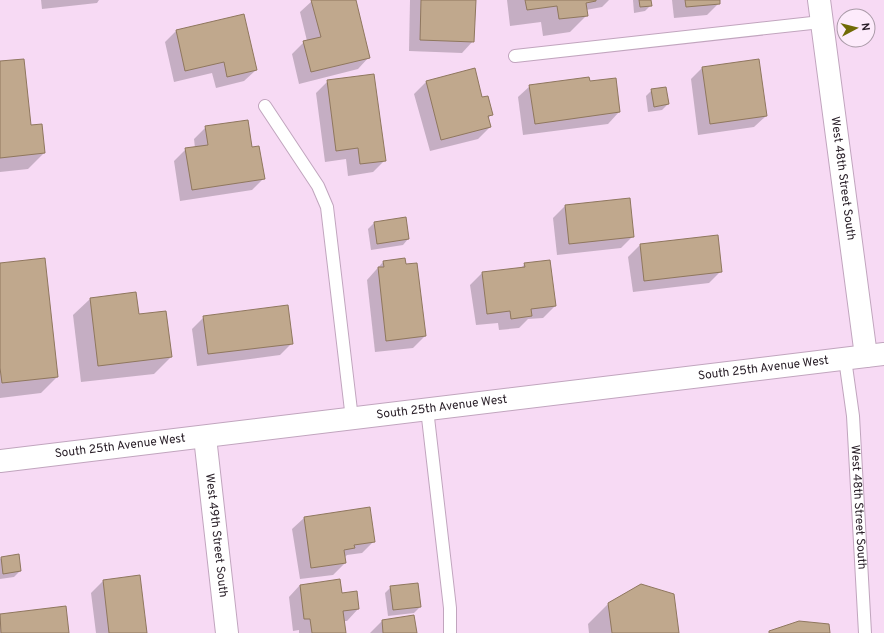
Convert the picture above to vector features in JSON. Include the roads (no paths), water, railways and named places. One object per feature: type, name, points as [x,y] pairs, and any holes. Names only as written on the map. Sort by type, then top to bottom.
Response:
[{"type":"street","name":"West 48th Street South","points":[[819,0],[821,22],[875,355]]},
{"type":"street","name":"South 25th Avenue West","points":[[0,461],[875,355]]},
{"type":"street","name":"West 49th Street South","points":[[205,437],[227,633]]},
{"type":"lane","points":[[515,56],[821,22]]},
{"type":"lane","points":[[266,106],[318,186],[327,207],[352,419]]},
{"type":"lane","name":"West 48th Street South","points":[[845,359],[853,416],[865,633]]},
{"type":"lane","points":[[427,410],[450,608],[450,633]]}]
